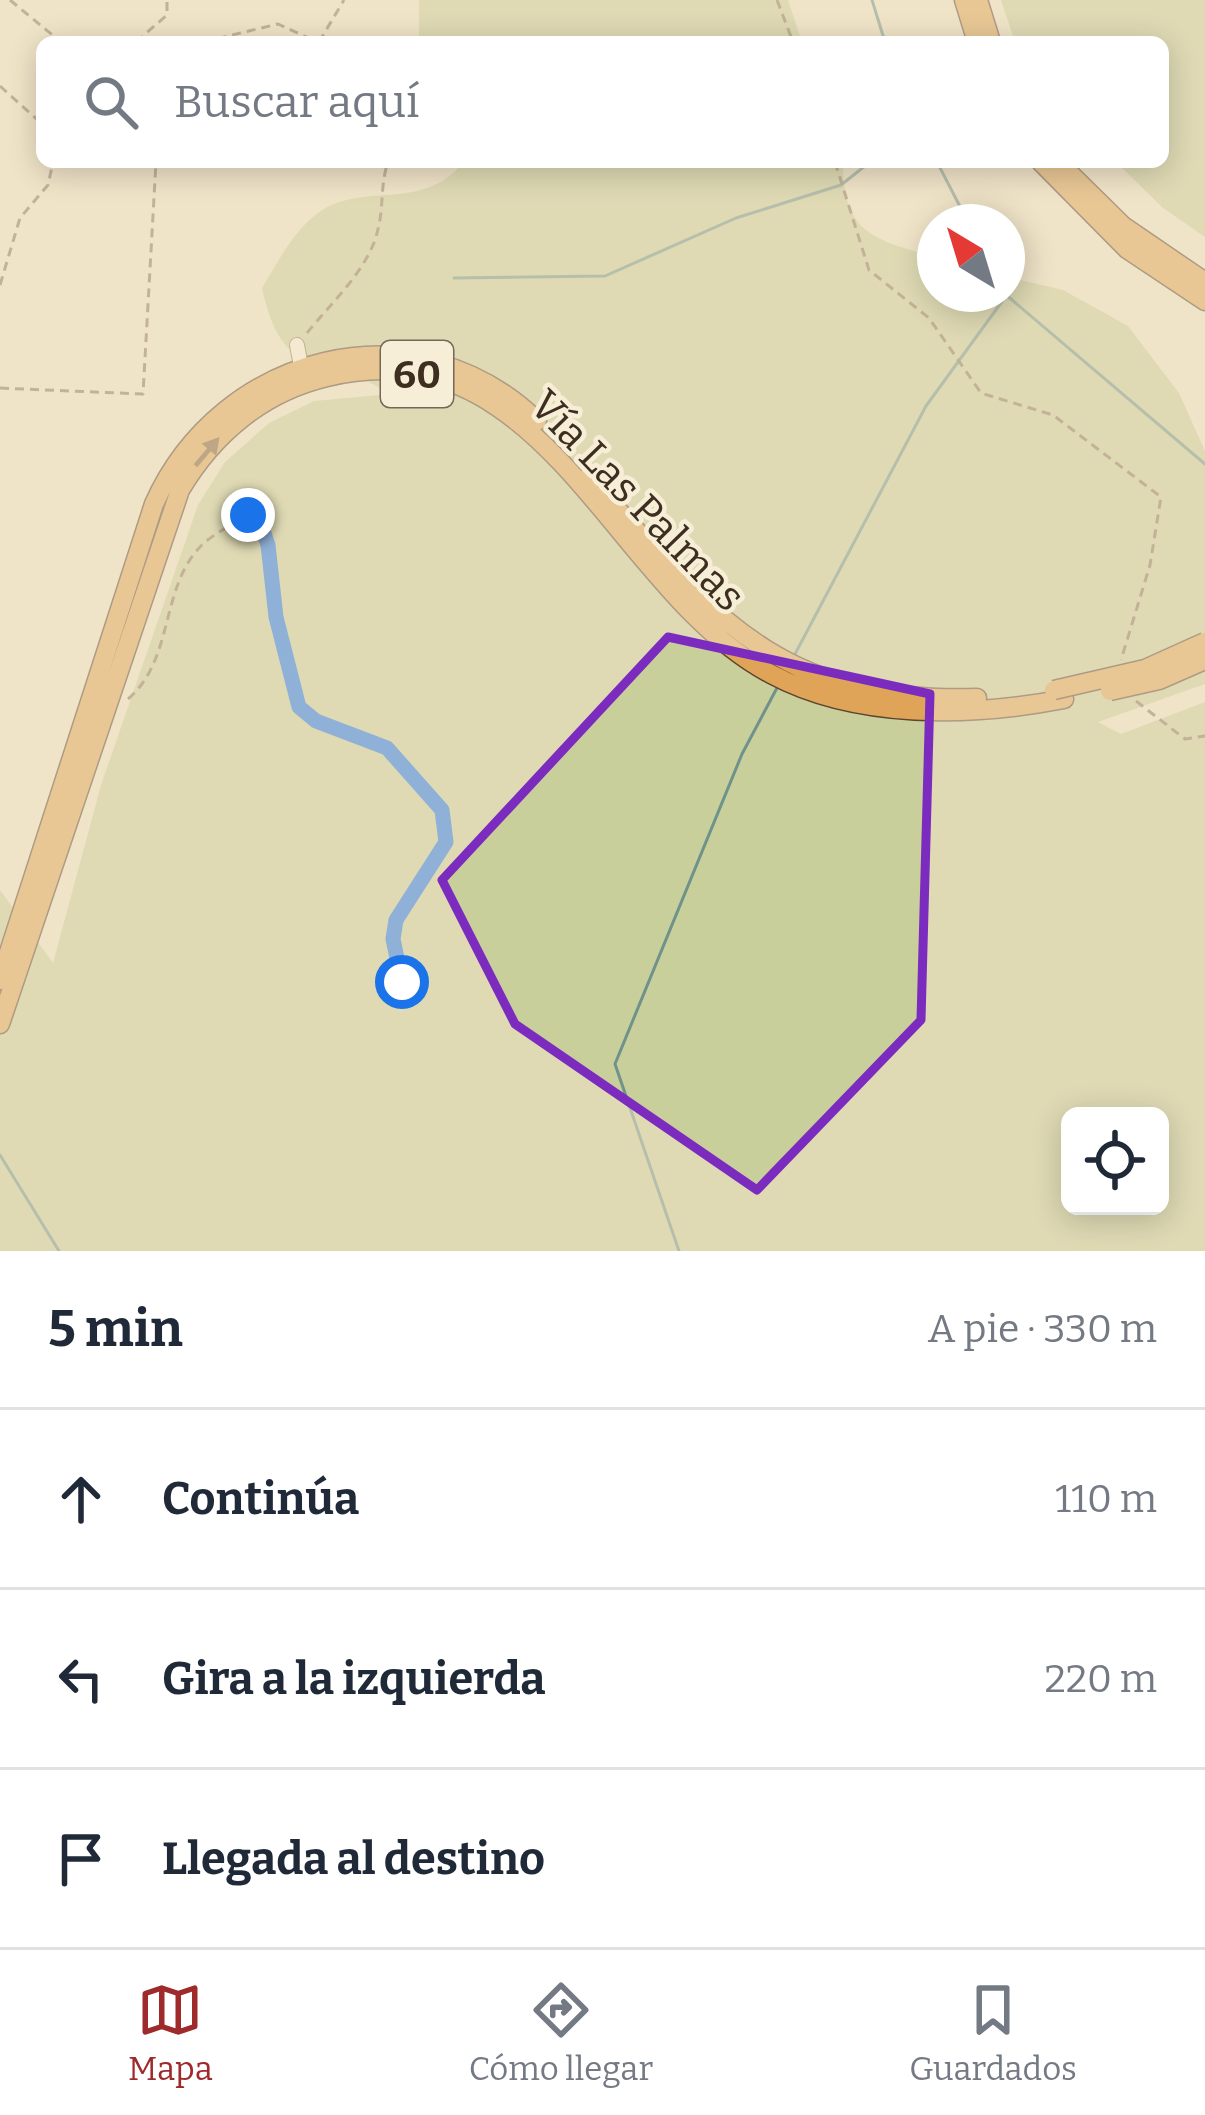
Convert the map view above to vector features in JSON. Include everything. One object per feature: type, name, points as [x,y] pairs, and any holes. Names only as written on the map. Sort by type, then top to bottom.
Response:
[{"type":"highway","points":[[964,0],[975,36]]},
{"type":"highway","points":[[978,0],[989,36]]},
{"type":"highway","points":[[1047,168],[1066,193],[1127,249],[1205,301]]},
{"type":"highway","points":[[1064,168],[1123,226],[1205,283]]},
{"type":"highway","name":"Vía Las Palmas","points":[[0,1024],[4,984],[163,485],[212,418],[262,382],[301,366],[362,354],[403,356],[462,371],[499,390],[546,429],[726,625],[797,670],[914,696],[984,698],[1138,686],[1205,660]]},
{"type":"highway","name":"Vía Las Palmas","points":[[4,984],[122,698],[171,508],[202,456],[231,426],[282,393],[340,374],[381,371],[459,386],[511,414],[541,440],[705,625],[772,675],[839,698],[915,710],[990,710],[1145,669],[1205,642]]},
{"type":"street","points":[[297,345],[301,366]]},
{"type":"path","points":[[10,0],[54,36]]},
{"type":"path","points":[[143,36],[167,15],[167,0]]},
{"type":"path","points":[[322,36],[344,0]]},
{"type":"path","points":[[777,0],[792,36]]},
{"type":"path","points":[[228,36],[278,24],[305,36]]},
{"type":"path","points":[[0,86],[36,119]]},
{"type":"path","points":[[0,285],[20,218],[48,185],[52,168]]},
{"type":"path","points":[[0,388],[143,394],[156,168]]},
{"type":"path","points":[[297,345],[368,255],[379,228],[380,185],[386,168]]},
{"type":"path","points":[[837,168],[868,270],[929,318],[981,393],[1053,415],[1161,497],[1119,667]]},
{"type":"path","points":[[122,698],[166,641],[175,597],[199,548],[248,515],[260,522],[299,707],[316,721],[387,748],[442,810],[446,842],[396,920],[393,939],[402,982],[393,1002]]},
{"type":"path","points":[[1128,694],[1185,739],[1205,736]]},
{"type":"highlighted area","points":[[668,637],[930,694],[921,1020],[757,1190],[515,1024],[442,880]]},
{"type":"green space","points":[[419,0],[788,0],[800,36],[419,36]]},
{"type":"green space","points":[[1001,0],[1205,0],[1205,237],[1163,208],[1122,168],[1169,168],[1169,36],[1013,36]]},
{"type":"green space","points":[[458,168],[843,168],[844,186],[856,219],[879,238],[917,252],[917,312],[1025,312],[1025,281],[1063,290],[1128,326],[1179,393],[1205,451],[1205,684],[1098,722],[1121,734],[1205,702],[1205,1251],[0,1251],[0,890],[53,963],[101,785],[198,505],[225,462],[269,423],[314,401],[390,394],[294,353],[281,340],[262,288],[294,238],[318,213],[354,198],[411,192],[447,178]]},
{"type":"waterway","points":[[872,0],[883,36]]},
{"type":"waterway","points":[[454,278],[605,276],[736,218],[841,185],[862,168]]},
{"type":"waterway","points":[[940,168],[959,204]]},
{"type":"waterway","points":[[1025,311],[1205,464]]},
{"type":"waterway","points":[[794,656],[926,406],[994,312]]},
{"type":"waterway","points":[[679,1251],[615,1064],[742,754],[778,686]]},
{"type":"waterway","points":[[0,1155],[59,1251]]},
{"type":"route","points":[[248,515],[260,522],[268,545],[276,617],[299,707],[316,721],[387,748],[442,810],[446,842],[396,920],[393,939],[402,982]]}]
